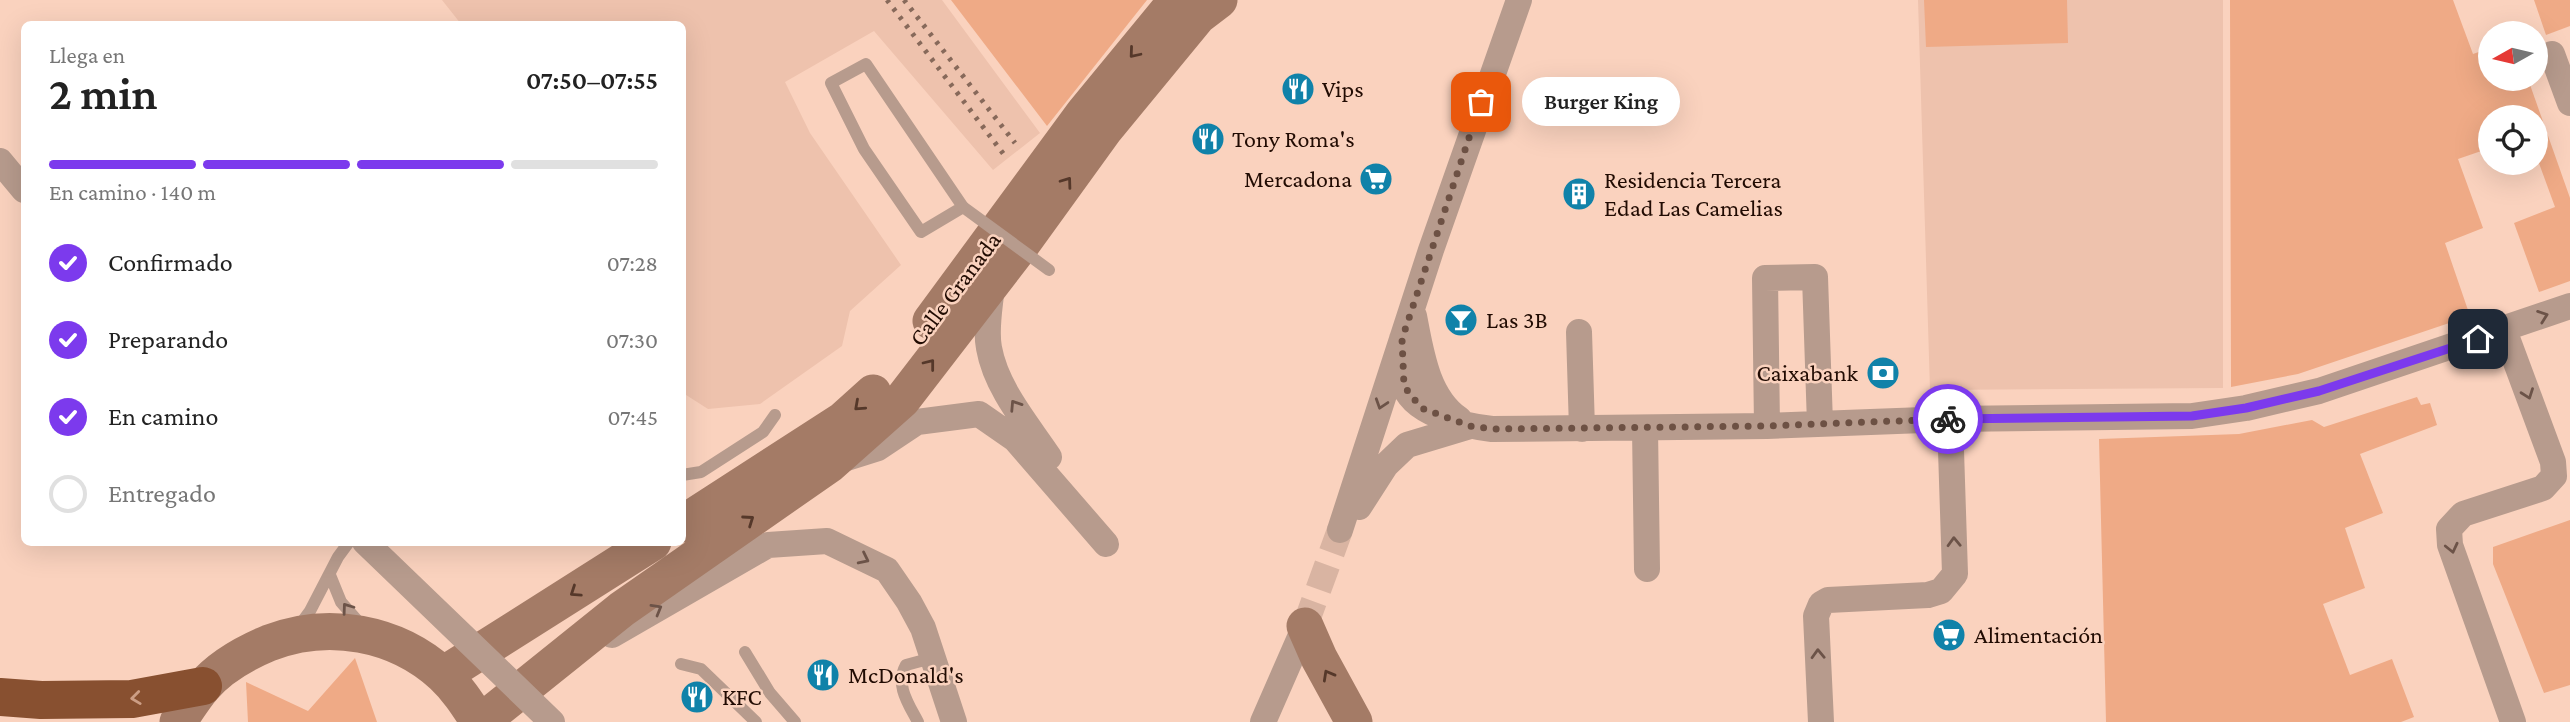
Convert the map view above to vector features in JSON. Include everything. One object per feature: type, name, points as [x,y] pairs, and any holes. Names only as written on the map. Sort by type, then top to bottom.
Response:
[{"type":"highway","points":[[0,697],[41,700],[132,699],[203,686]]},
{"type":"street","name":"Calle Granada","points":[[686,521],[844,420],[884,383],[1084,113],[1177,0]]},
{"type":"street","name":"Calle Granada","points":[[480,722],[622,610],[830,464],[902,400],[1105,129],[1198,16],[1219,0]]},
{"type":"street","points":[[1429,377],[1407,444],[1386,465],[1361,504],[1340,530],[1481,102],[1519,0]]},
{"type":"street","points":[[2553,54],[2570,103]]},
{"type":"street","points":[[0,161],[21,186]]},
{"type":"street","points":[[1767,426],[1765,278],[1815,277],[1820,424]]},
{"type":"street","points":[[830,464],[878,448],[917,422],[979,415],[1015,439],[1106,544],[1004,388],[989,349],[992,282]]},
{"type":"street","points":[[1402,339],[1404,386],[1421,408],[1470,426],[1492,429],[1767,426],[1950,419],[2192,416],[2246,408],[2319,391],[2570,306]]},
{"type":"street","points":[[1413,307],[1421,354],[1435,392],[1451,414],[1470,426]]},
{"type":"street","points":[[2504,330],[2553,462],[2554,476],[2543,488],[2463,514],[2449,529],[2449,545],[2513,722]]},
{"type":"street","points":[[1579,332],[1582,429]]},
{"type":"street","points":[[1821,722],[1816,616],[1821,604],[1828,600],[1928,595],[1941,591],[1955,574],[1950,419]]},
{"type":"street","points":[[1407,444],[1470,426]]},
{"type":"street","points":[[1645,428],[1647,569]]},
{"type":"street","points":[[554,664],[592,646],[768,545],[827,541],[887,570],[923,628],[954,722]]},
{"type":"street","points":[[369,546],[552,722]]},
{"type":"street","points":[[443,675],[647,546]]},
{"type":"street","points":[[1263,722],[1305,626]]},
{"type":"street","points":[[1305,626],[1354,722]]},
{"type":"street","points":[[178,722],[203,686],[244,653],[293,634],[332,631],[372,636],[410,651],[443,675],[480,722]]},
{"type":"lane","points":[[963,207],[921,232],[864,149],[831,83],[866,64],[963,207],[1049,270]]},
{"type":"lane","points":[[686,474],[701,472],[763,432],[775,415]]},
{"type":"lane","points":[[293,634],[310,611],[346,546]]},
{"type":"lane","points":[[330,575],[341,602],[372,636]]},
{"type":"lane","points":[[745,652],[770,693],[795,722]]},
{"type":"lane","points":[[918,722],[905,697],[900,675],[906,665],[932,658]]},
{"type":"lane","points":[[681,664],[701,669],[756,722]]},
{"type":"shaded area","points":[[442,0],[942,0],[1040,133],[993,170],[874,31],[785,82],[810,133],[901,265],[850,311],[842,346],[760,404],[708,409],[686,395],[686,21],[459,21]]},
{"type":"shaded area","points":[[951,0],[1147,0],[1047,126]]},
{"type":"shaded area","points":[[1918,0],[2223,0],[2223,388],[1930,390]]},
{"type":"shaded area","points":[[1924,0],[2067,0],[2068,43],[1926,47]]},
{"type":"shaded area","points":[[2230,0],[2453,0],[2473,54],[2478,52],[2478,91],[2532,91],[2537,105],[2478,105],[2478,152],[2458,159],[2483,228],[2445,243],[2470,316],[2298,374],[2231,387]]},
{"type":"shaded area","points":[[2534,0],[2570,0],[2570,26],[2548,34],[2548,21],[2541,21]]},
{"type":"shaded area","points":[[2548,136],[2570,198],[2570,281],[2539,292],[2514,223],[2555,207],[2543,175],[2548,175]]},
{"type":"shaded area","points":[[2417,397],[2421,405],[2430,403],[2437,425],[2360,454],[2383,513],[2345,528],[2365,588],[2323,604],[2350,675],[2392,659],[2414,717],[2401,722],[2106,722],[2099,439],[2239,434],[2312,420],[2324,427]]},
{"type":"shaded area","points":[[2570,520],[2570,685],[2544,693],[2493,564],[2493,547]]},
{"type":"shaded area","points":[[355,658],[377,722],[248,722],[246,682],[308,711]]},
{"type":"tunnel","points":[[1305,626],[1340,530]]},
{"type":"railway","points":[[887,0],[1005,156]]},
{"type":"railway","points":[[904,0],[1015,143]]},
{"type":"way so far","points":[[1481,102],[1402,339],[1404,386],[1421,408],[1470,426],[1492,429],[1767,426],[1948,419]]},
{"type":"place","name":"Vips","points":[[1298,89]]},
{"type":"place","name":"Burger King","points":[[1481,102]]},
{"type":"place","name":"Tony Roma's","points":[[1208,139]]},
{"type":"place","name":"Mercadona","points":[[1376,179]]},
{"type":"place","name":"Residencia Tercera Edad Las Camelias","points":[[1579,194]]},
{"type":"place","name":"Las 3B","points":[[1461,320]]},
{"type":"place","name":"Caixabank","points":[[1883,373]]},
{"type":"place","name":"Alimentación","points":[[1949,635]]},
{"type":"place","name":"McDonald's","points":[[823,675]]},
{"type":"place","name":"KFC","points":[[697,697]]},
{"type":"route","points":[[1948,419],[2192,416],[2246,408],[2319,391],[2478,339]]}]
